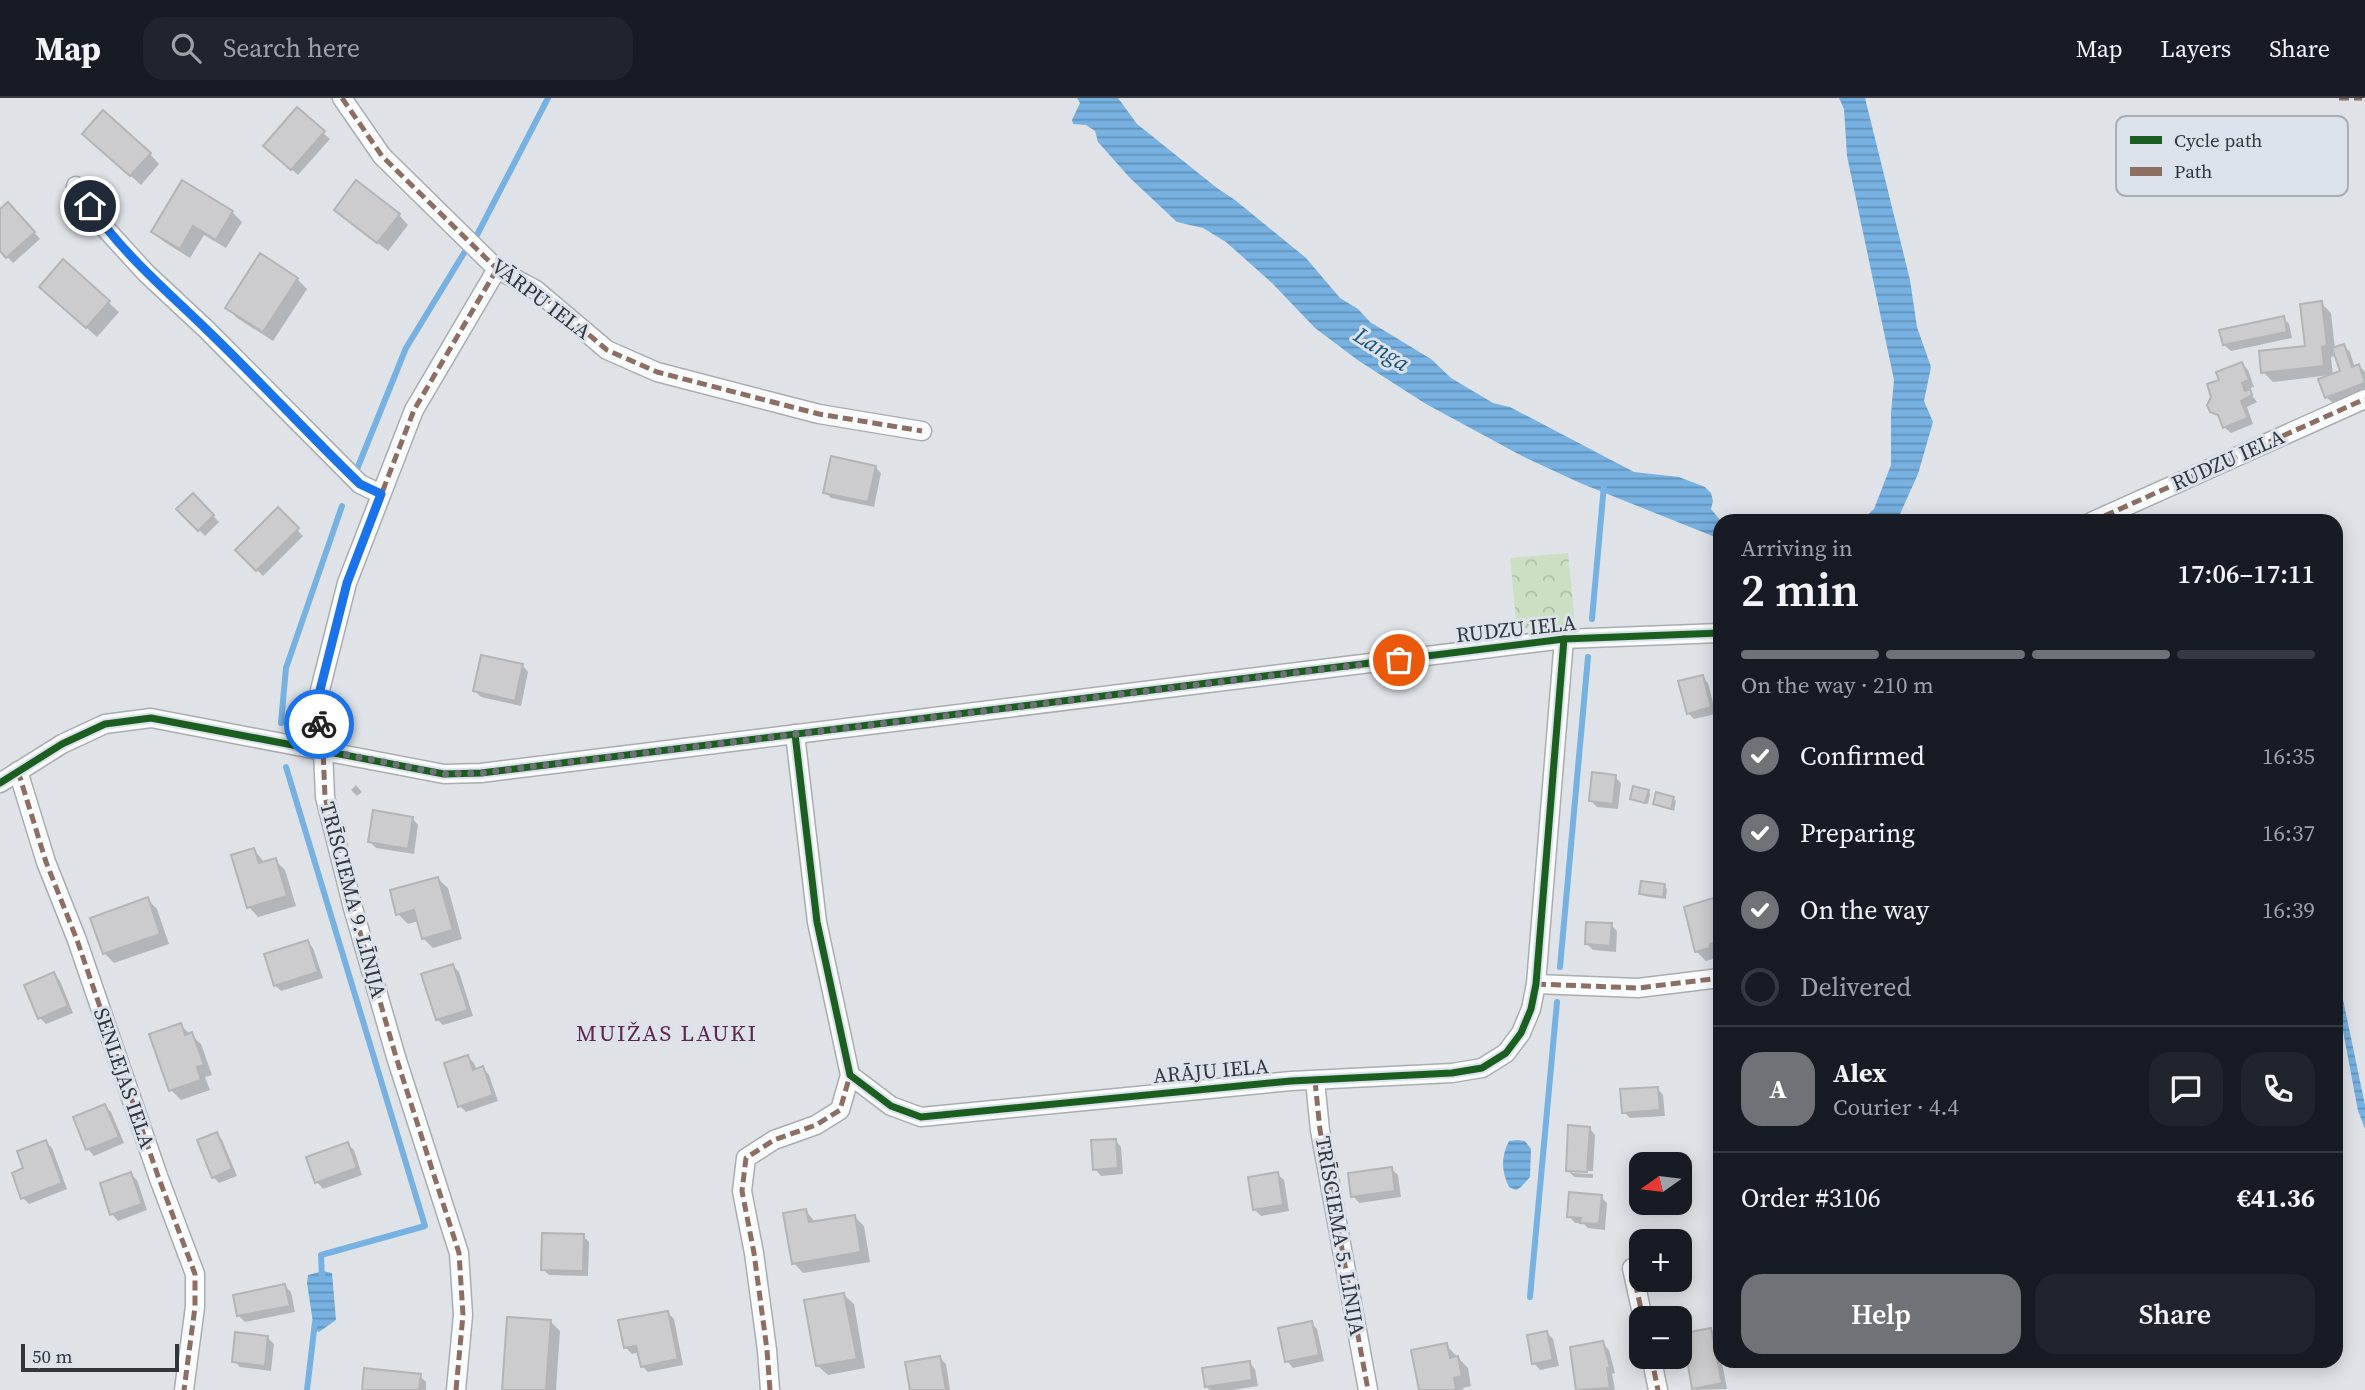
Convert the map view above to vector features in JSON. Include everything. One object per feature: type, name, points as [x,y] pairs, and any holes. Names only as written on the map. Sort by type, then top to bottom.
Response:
[{"type":"street","name":"VĀRPU IELA","points":[[342,98],[382,156],[497,269],[536,290],[607,350],[657,372],[819,415],[922,431]]},
{"type":"street","points":[[76,186],[104,227],[146,273],[206,329],[360,484],[381,494]]},
{"type":"street","name":"TRĪSCIEMA 9. LĪNIJA","points":[[456,1390],[463,1315],[459,1252],[396,1057],[353,908],[325,797],[323,750],[316,706],[347,583],[414,410],[497,269]]},
{"type":"street","name":"RUDZU IELA","points":[[2109,514],[2365,399]]},
{"type":"street","name":"RUDZU IELA","points":[[0,783],[62,744],[105,724],[151,718],[444,774],[481,773],[1564,639],[1713,633]]},
{"type":"street","name":"ARĀJU IELA","points":[[850,1075],[891,1106],[920,1117],[1315,1081],[1452,1073],[1482,1068],[1506,1053],[1521,1033],[1531,1009],[1536,984],[1564,639]]},
{"type":"street","points":[[770,1390],[767,1350],[742,1191],[746,1158],[774,1140],[816,1125],[841,1110],[850,1075],[817,922],[795,734]]},
{"type":"street","name":"SENLEJAS IELA","points":[[19,771],[46,862],[77,940],[158,1176],[195,1274],[195,1307],[184,1390]]},
{"type":"street","points":[[1536,984],[1638,988],[1713,979]]},
{"type":"street","name":"TRĪSCIEMA 5. LĪNIJA","points":[[1315,1081],[1320,1130],[1367,1390]]},
{"type":"street","points":[[1654,1369],[1658,1390]]},
{"type":"green space","points":[[1568,553],[1575,624],[1517,629],[1510,558]]},
{"type":"water","name":"Langa","points":[[1077,98],[1118,98],[1137,124],[1306,258],[1340,298],[1358,309],[1370,322],[1431,359],[1451,378],[1493,403],[1510,407],[1634,472],[1679,477],[1705,487],[1711,493],[1711,509],[1715,514],[1713,514],[1713,536],[1580,483],[1522,456],[1426,404],[1359,361],[1315,328],[1272,283],[1226,242],[1203,228],[1177,222],[1130,178],[1098,142],[1095,131],[1086,125],[1073,124],[1072,120],[1080,103]]},
{"type":"water","points":[[1839,98],[1865,98],[1910,280],[1917,327],[1931,367],[1924,401],[1933,422],[1918,474],[1900,514],[1869,514],[1874,509],[1891,465],[1894,380],[1847,156],[1844,109]]},
{"type":"water","points":[[2343,999],[2365,1105],[2365,1129],[2358,1111],[2343,1031]]},
{"type":"water","points":[[1509,1141],[1525,1141],[1531,1149],[1530,1177],[1516,1190],[1509,1187],[1503,1164]]},
{"type":"water","points":[[323,1271],[332,1273],[336,1320],[319,1332],[314,1329],[307,1283],[308,1275]]},
{"type":"building","points":[[297,107],[325,131],[291,170],[263,146]]},
{"type":"building","points":[[103,110],[151,153],[130,176],[82,134]]},
{"type":"building","points":[[182,180],[233,211],[216,240],[193,226],[180,249],[151,232]]},
{"type":"building","points":[[356,180],[400,214],[377,243],[334,210]]},
{"type":"building","points":[[8,202],[35,232],[6,258],[0,251],[0,209]]},
{"type":"building","points":[[260,253],[298,278],[263,332],[225,308]]},
{"type":"building","points":[[63,259],[110,301],[86,328],[39,287]]},
{"type":"building","points":[[2322,301],[2327,346],[2322,347],[2324,366],[2261,373],[2259,351],[2305,346],[2300,304]]},
{"type":"building","points":[[2284,316],[2287,332],[2223,345],[2219,330]]},
{"type":"building","points":[[2344,344],[2352,367],[2359,364],[2365,383],[2325,398],[2318,379],[2340,371],[2332,348]]},
{"type":"building","points":[[2242,362],[2249,380],[2242,383],[2245,391],[2250,389],[2252,395],[2241,401],[2248,418],[2223,428],[2218,415],[2210,412],[2207,405],[2211,397],[2207,384],[2219,380],[2216,372]]},
{"type":"building","points":[[831,456],[876,466],[868,502],[823,493]]},
{"type":"building","points":[[193,493],[214,515],[198,531],[176,509]]},
{"type":"building","points":[[278,507],[299,528],[256,571],[235,550]]},
{"type":"building","points":[[481,655],[523,664],[515,701],[473,691]]},
{"type":"building","points":[[1703,675],[1711,707],[1687,714],[1678,681]]},
{"type":"building","points":[[1592,772],[1616,775],[1613,804],[1589,801]]},
{"type":"building","points":[[1633,786],[1649,790],[1645,803],[1630,799]]},
{"type":"building","points":[[1656,792],[1674,797],[1671,809],[1653,804]]},
{"type":"building","points":[[373,810],[413,817],[408,849],[368,842]]},
{"type":"building","points":[[254,848],[259,863],[276,858],[287,896],[247,908],[231,855]]},
{"type":"building","points":[[438,877],[453,930],[422,939],[414,910],[396,915],[390,890]]},
{"type":"building","points":[[1641,881],[1665,884],[1663,897],[1639,894]]},
{"type":"building","points":[[148,897],[160,934],[103,954],[90,918]]},
{"type":"building","points":[[1713,898],[1713,943],[1710,948],[1695,952],[1684,907]]},
{"type":"building","points":[[1586,922],[1612,923],[1610,946],[1585,944]]},
{"type":"building","points":[[308,940],[318,972],[274,986],[264,954]]},
{"type":"building","points":[[453,964],[468,1010],[436,1020],[421,974]]},
{"type":"building","points":[[54,972],[68,1006],[38,1019],[24,985]]},
{"type":"building","points":[[181,1023],[185,1035],[192,1032],[204,1065],[197,1067],[201,1080],[169,1091],[149,1034]]},
{"type":"building","points":[[468,1055],[473,1070],[483,1066],[493,1095],[458,1107],[444,1063]]},
{"type":"building","points":[[1658,1087],[1660,1110],[1622,1113],[1620,1089]]},
{"type":"building","points":[[105,1104],[119,1137],[86,1150],[73,1117]]},
{"type":"building","points":[[1568,1125],[1590,1127],[1587,1172],[1566,1171]]},
{"type":"building","points":[[217,1132],[232,1169],[212,1178],[197,1140]]},
{"type":"building","points":[[1116,1139],[1118,1168],[1093,1170],[1091,1140]]},
{"type":"building","points":[[46,1140],[62,1183],[21,1199],[12,1173],[23,1168],[17,1151]]},
{"type":"building","points":[[348,1142],[357,1168],[315,1183],[306,1157]]},
{"type":"building","points":[[1392,1167],[1395,1191],[1351,1197],[1348,1173]]},
{"type":"building","points":[[131,1172],[142,1204],[110,1215],[100,1183]]},
{"type":"building","points":[[1278,1172],[1283,1205],[1253,1210],[1248,1177]]},
{"type":"building","points":[[1569,1192],[1602,1195],[1599,1224],[1580,1223],[1581,1218],[1567,1217]]},
{"type":"building","points":[[806,1209],[809,1222],[855,1215],[861,1252],[792,1264],[783,1213]]},
{"type":"building","points":[[542,1233],[584,1234],[583,1271],[541,1270]]},
{"type":"building","points":[[285,1284],[290,1306],[237,1316],[233,1295]]},
{"type":"building","points":[[844,1293],[857,1359],[816,1366],[804,1300]]},
{"type":"building","points":[[668,1311],[678,1359],[641,1367],[636,1346],[624,1348],[618,1320]]},
{"type":"building","points":[[507,1317],[551,1320],[546,1390],[502,1390]]},
{"type":"building","points":[[1312,1321],[1319,1355],[1285,1362],[1278,1328]]},
{"type":"building","points":[[1711,1328],[1713,1368],[1719,1368],[1722,1383],[1692,1389],[1689,1369],[1692,1369],[1692,1332]]},
{"type":"building","points":[[1547,1331],[1553,1360],[1532,1364],[1527,1335]]},
{"type":"building","points":[[235,1332],[268,1336],[265,1366],[232,1362]]},
{"type":"building","points":[[1603,1341],[1610,1367],[1607,1368],[1610,1388],[1576,1390],[1570,1347]]},
{"type":"building","points":[[1447,1343],[1450,1358],[1458,1356],[1462,1376],[1454,1378],[1456,1390],[1419,1390],[1411,1350]]},
{"type":"building","points":[[940,1356],[946,1390],[910,1390],[905,1362]]},
{"type":"building","points":[[1250,1361],[1252,1380],[1205,1387],[1202,1368]]},
{"type":"building","points":[[364,1368],[421,1374],[419,1390],[362,1390]]},
{"type":"waterway","points":[[477,235],[548,98]]},
{"type":"waterway","points":[[355,474],[406,348],[464,253]]},
{"type":"waterway","points":[[1592,619],[1604,485]]},
{"type":"waterway","points":[[281,723],[286,668],[342,506]]},
{"type":"waterway","points":[[1560,967],[1588,657]]},
{"type":"waterway","points":[[286,767],[425,1226],[321,1255],[322,1277]]},
{"type":"waterway","points":[[1530,1297],[1557,1002]]},
{"type":"waterway","points":[[307,1390],[315,1322]]},
{"type":"marked path","points":[[342,98],[382,156],[497,269],[536,290],[607,350],[657,372],[819,414],[922,431]]},
{"type":"marked path","points":[[2339,98],[2362,98]]},
{"type":"marked path","points":[[76,186],[104,227],[146,273],[206,329],[360,484],[381,494]]},
{"type":"marked path","points":[[456,1390],[463,1315],[459,1253],[396,1057],[353,908],[325,797],[323,750],[316,706],[347,583],[414,410],[497,269]]},
{"type":"marked path","points":[[2109,514],[2365,399]]},
{"type":"marked path","points":[[18,771],[46,862],[77,940],[158,1176],[195,1274],[195,1307],[184,1390]]},
{"type":"marked path","points":[[1536,984],[1638,988],[1713,979]]},
{"type":"marked path","points":[[770,1390],[754,1253],[742,1191],[746,1158],[774,1140],[816,1125],[840,1110],[850,1075]]},
{"type":"marked path","points":[[1315,1081],[1320,1130],[1368,1390]]},
{"type":"marked path","points":[[1637,1292],[1640,1306]]},
{"type":"marked path","points":[[1654,1369],[1658,1390]]},
{"type":"cycle path","points":[[0,783],[62,744],[105,724],[151,718],[444,774],[481,773],[1564,639],[1713,633]]},
{"type":"cycle path","points":[[795,734],[817,922],[850,1075],[891,1106],[921,1117],[1291,1081],[1452,1073],[1482,1068],[1506,1053],[1521,1033],[1531,1009],[1536,984],[1564,639]]},
{"type":"way so far","points":[[319,724],[323,750],[444,774],[481,773],[1399,660]]},
{"type":"district","name":"MUIŽAS LAUKI","points":[[667,1033]]},
{"type":"route","points":[[90,206],[104,227],[146,273],[206,329],[360,484],[381,494],[347,583],[316,706],[319,724]]}]
